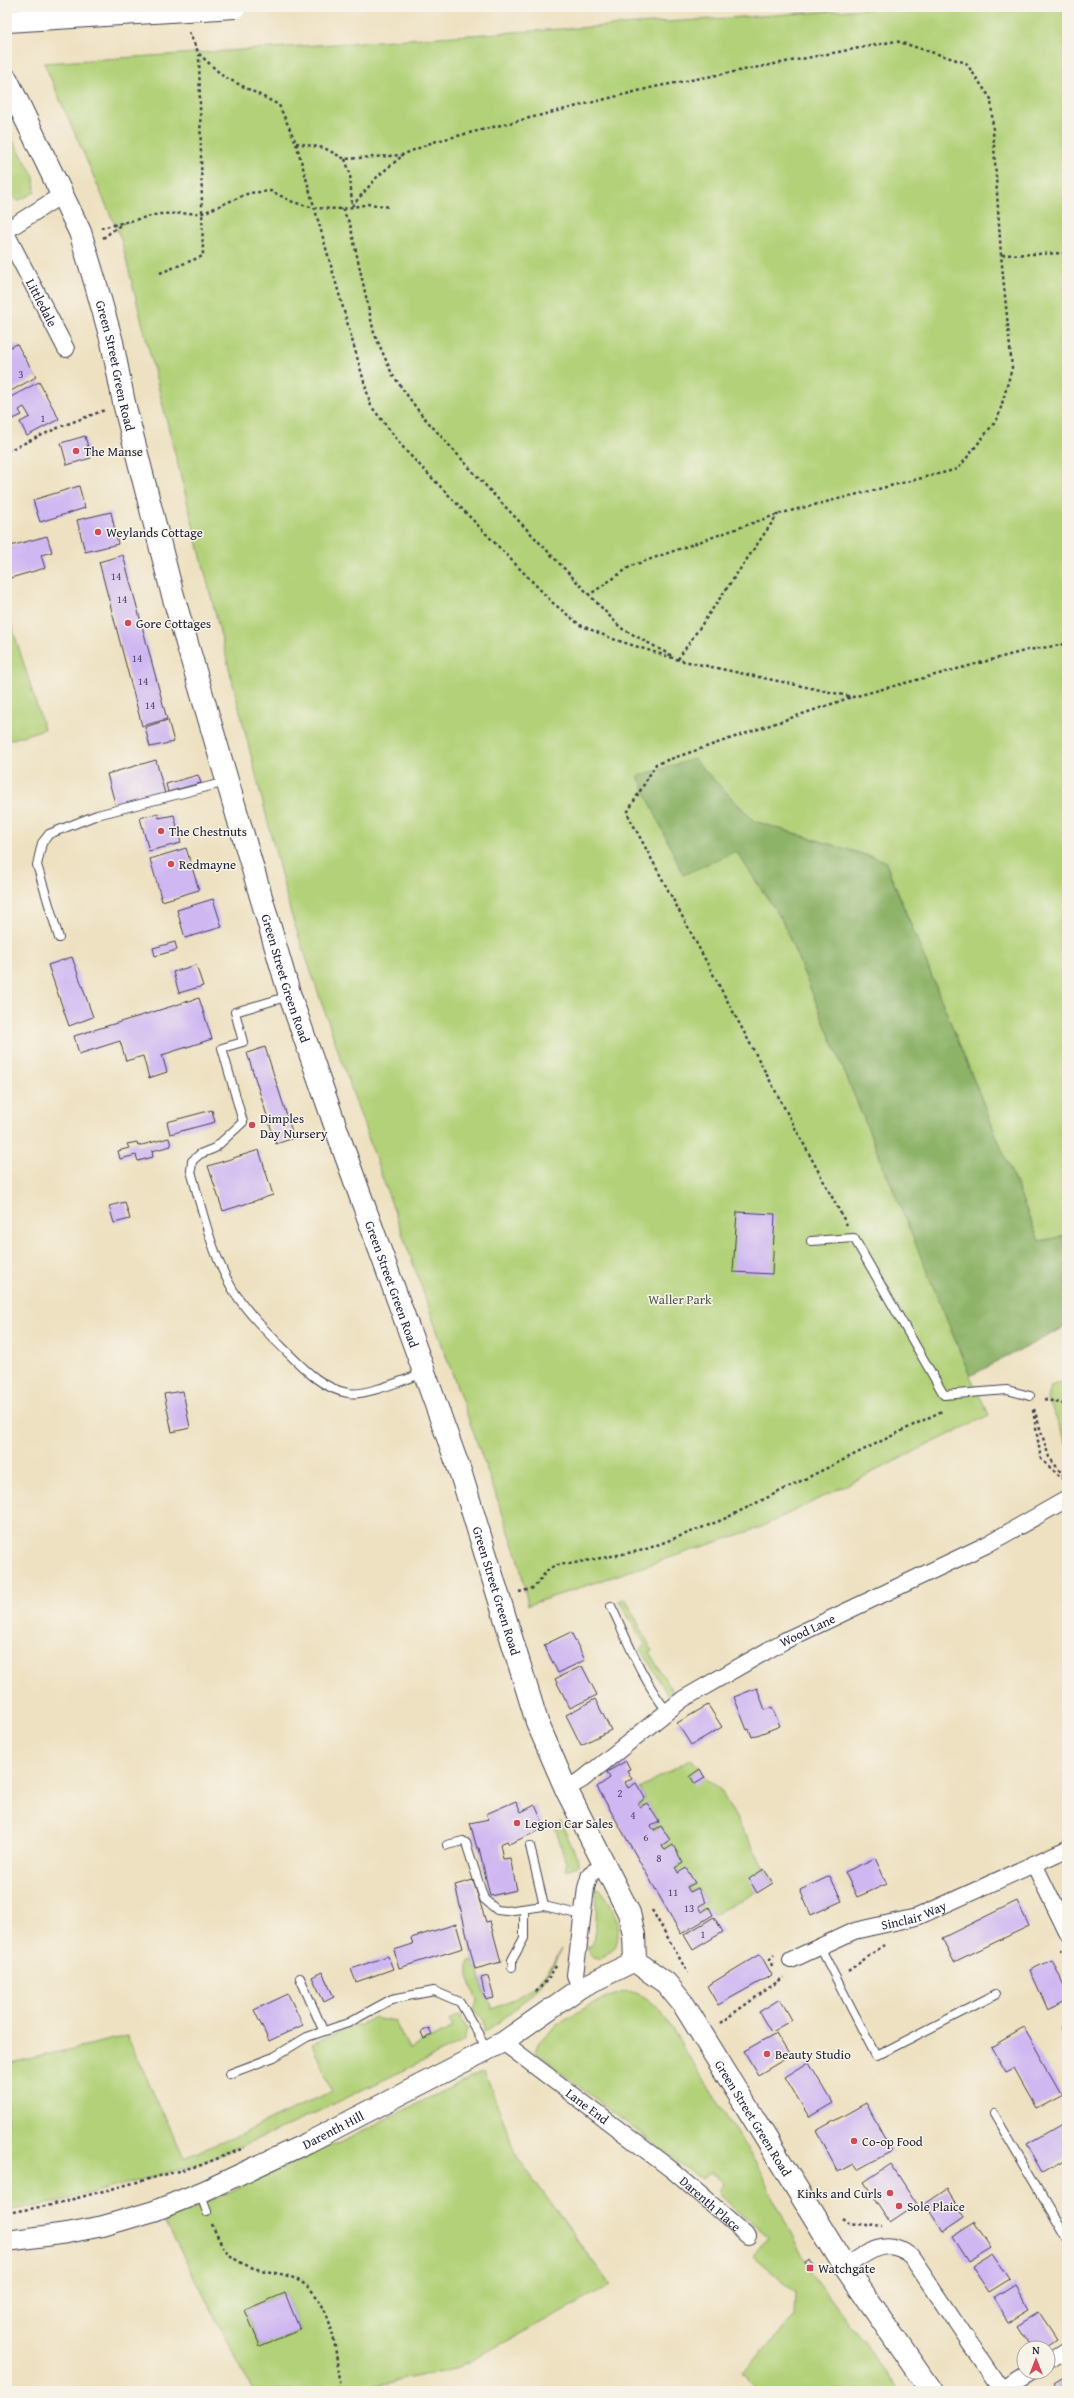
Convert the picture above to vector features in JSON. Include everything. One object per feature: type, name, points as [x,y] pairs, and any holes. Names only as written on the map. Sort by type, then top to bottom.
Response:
[{"type":"main road","points":[[7,21],[235,7]]},
{"type":"main road","name":"Green Street Green Road","points":[[7,80],[80,232],[112,342],[124,403],[172,592],[290,996],[461,1474],[537,1722],[566,1789],[603,1866],[629,1913],[634,1936],[636,1961],[666,1983],[684,2005],[845,2267],[930,2391]]},
{"type":"street","points":[[7,230],[63,194]]},
{"type":"street","name":"Littledale","points":[[7,235],[66,349]]},
{"type":"street","name":"Wood Lane","points":[[566,1789],[583,1779],[667,1710],[683,1699],[784,1641],[986,1545],[1067,1499]]},
{"type":"street","name":"Sinclair Way","points":[[791,1966],[819,1945],[854,1931],[916,1917],[1067,1849]]},
{"type":"street","points":[[1034,1864],[1062,1937]]},
{"type":"street","points":[[580,1988],[575,1975],[588,1878],[592,1873],[603,1866]]},
{"type":"street","name":"Darenth Hill","points":[[7,2241],[67,2233],[103,2226],[154,2211],[199,2193],[308,2144],[496,2046],[580,1988],[636,1961]]},
{"type":"street","name":"Lane End","points":[[496,2046],[672,2170]]},
{"type":"street","name":"Darenth Place","points":[[672,2170],[748,2236]]},
{"type":"street","points":[[845,2267],[875,2248],[886,2245],[901,2247],[911,2256],[1002,2390],[1018,2380]]},
{"type":"street","points":[[1056,2357],[1067,2350]]},
{"type":"lane","points":[[59,938],[37,865],[42,843],[49,834],[97,815],[227,782]]},
{"type":"lane","points":[[290,996],[235,1012],[243,1042],[222,1048],[243,1122],[215,1148],[200,1154],[192,1161],[191,1171],[222,1270],[234,1292],[265,1330],[298,1363],[323,1384],[350,1394],[378,1388],[424,1372]]},
{"type":"lane","points":[[811,1241],[854,1238],[944,1395],[1006,1390],[1030,1396]]},
{"type":"lane","points":[[611,1606],[639,1666],[656,1696],[667,1710]]},
{"type":"lane","points":[[447,1845],[463,1841],[466,1843],[486,1902],[501,1911],[544,1906],[582,1915]]},
{"type":"lane","points":[[530,1846],[544,1906]]},
{"type":"lane","points":[[512,1967],[512,1960],[524,1938],[524,1909]]},
{"type":"lane","points":[[819,1945],[876,2056],[995,1995]]},
{"type":"lane","points":[[300,1978],[323,2030]]},
{"type":"lane","points":[[229,2074],[274,2057],[307,2037],[323,2030],[348,2023],[392,2000],[438,1991],[460,2002],[496,2046]]},
{"type":"lane","points":[[994,2114],[1067,2240]]},
{"type":"lane","points":[[199,2193],[207,2212]]},
{"type":"path","points":[[160,273],[202,256],[203,213],[199,54],[189,32]]},
{"type":"path","points":[[352,207],[378,176],[402,155],[433,142],[654,87],[896,41],[966,63],[991,99],[1001,255],[1012,368],[998,418],[958,470],[778,514],[631,566],[588,596]]},
{"type":"path","points":[[199,54],[223,76],[279,105],[296,143],[371,406],[406,452],[553,603],[580,624],[613,639],[679,660],[853,696]]},
{"type":"path","points":[[296,143],[324,148],[345,159],[402,155]]},
{"type":"path","points":[[345,159],[350,173],[352,207]]},
{"type":"path","points":[[80,232],[159,214],[203,213],[249,193],[271,190],[293,202],[314,208],[342,209],[369,204],[390,207]]},
{"type":"path","points":[[342,209],[350,224],[374,333],[392,374],[420,413],[588,596],[621,628],[679,660]]},
{"type":"path","points":[[1001,255],[1067,253]]},
{"type":"path","points":[[7,451],[62,426],[124,403]]},
{"type":"path","points":[[679,660],[778,514]]},
{"type":"path","points":[[854,1238],[628,813],[656,764],[853,696],[1028,650],[1067,644]]},
{"type":"path","points":[[524,1590],[531,1589],[542,1574],[557,1564],[569,1564],[644,1550],[722,1520],[946,1409],[944,1395]]},
{"type":"path","points":[[1030,1396],[1067,1405]]},
{"type":"path","points":[[1030,1396],[1049,1457],[1067,1480]]},
{"type":"path","points":[[1030,1396],[1041,1459],[1067,1484]]},
{"type":"path","points":[[648,1904],[690,1978]]},
{"type":"path","points":[[1062,1937],[1067,1961]]},
{"type":"path","points":[[836,1978],[853,1969],[887,1942]]},
{"type":"path","points":[[534,1995],[548,1979],[559,1959]]},
{"type":"path","points":[[721,2031],[718,2024],[791,1966]]},
{"type":"path","points":[[7,2213],[51,2205],[194,2167],[251,2145]]},
{"type":"path","points":[[207,2212],[218,2237],[234,2259],[250,2266],[293,2277],[303,2283],[317,2297],[324,2309],[331,2329],[340,2391]]},
{"type":"path","points":[[839,2215],[849,2223],[885,2227]]},
{"type":"green space","name":"Waller Park","points":[[895,7],[1067,7],[1067,1236],[1039,1241],[885,861],[754,821],[694,760],[736,851],[782,920],[970,1376],[989,1415],[759,1528],[528,1605],[518,1557],[377,1163],[291,914],[121,239],[44,63]]},
{"type":"green space","points":[[7,131],[34,176],[35,192],[18,201],[7,191]]},
{"type":"green space","points":[[7,610],[44,729],[7,741]]},
{"type":"green space","points":[[694,759],[754,821],[885,861],[1039,1241],[1067,1236],[1067,1326],[970,1376],[782,920],[736,851],[683,875],[638,776]]},
{"type":"green space","points":[[1067,1379],[1067,1445],[1048,1399],[1051,1386]]},
{"type":"green space","points":[[625,1598],[652,1650],[649,1652],[673,1693],[668,1696],[641,1649],[646,1646],[619,1601]]},
{"type":"green space","points":[[691,1758],[706,1779],[719,1788],[773,1883],[713,1915],[709,1908],[702,1912],[699,1906],[706,1902],[698,1888],[690,1892],[687,1887],[695,1883],[678,1873],[675,1868],[683,1863],[681,1859],[664,1848],[662,1845],[670,1840],[661,1826],[654,1830],[651,1826],[659,1822],[647,1803],[640,1807],[638,1803],[645,1798],[640,1789]]},
{"type":"green space","points":[[561,1822],[578,1860],[578,1865],[566,1871],[566,1862],[555,1827],[556,1824]]},
{"type":"green space","points":[[598,1888],[607,1898],[618,1924],[618,1939],[615,1947],[600,1959],[591,1956],[587,1946],[592,1946],[596,1925],[597,1895],[591,1893]]},
{"type":"green space","points":[[561,1949],[539,1986],[519,2006],[484,2032],[484,2019],[474,2010],[477,2001],[468,1976],[468,1961],[473,1960],[475,1969],[478,1968],[486,2000],[491,2002],[492,2009],[524,1993],[533,1986],[548,1970]]},
{"type":"green space","points":[[627,1991],[637,1993],[646,1998],[661,2011],[755,2162],[810,2271],[900,2391],[759,2391],[743,2373],[794,2317],[795,2292],[753,2256],[768,2236],[719,2195],[718,2189],[724,2182],[711,2172],[703,2179],[699,2178],[569,2079],[535,2051],[540,2041],[561,2022],[589,2006]]},
{"type":"green space","points":[[459,2015],[467,2029],[463,2042],[296,2122],[197,2165],[54,2203],[7,2211],[7,2064],[127,2036],[184,2157],[242,2134],[332,2091],[312,2044],[356,2025],[360,2025],[374,2017],[395,2021],[409,2049],[453,2027],[450,2020]]},
{"type":"green space","points":[[484,2071],[518,2158],[610,2285],[459,2367],[352,2391],[253,2391],[165,2221],[350,2137]],"holes":[[[285,2293],[300,2330],[260,2346],[245,2310]]]},
{"type":"building","points":[[17,344],[36,377],[9,392],[7,388],[7,349]]},
{"type":"building","points":[[39,382],[59,419],[27,436],[20,422],[30,417],[24,407],[19,410],[22,415],[13,419],[7,408],[7,399]]},
{"type":"building","name":"The Manse","points":[[85,436],[91,458],[67,465],[61,443]]},
{"type":"building","points":[[79,486],[85,508],[40,522],[33,500]]},
{"type":"building","name":"Weylands Cottage","points":[[111,512],[118,544],[85,552],[77,520]]},
{"type":"building","points":[[47,536],[52,552],[41,555],[45,568],[7,579],[7,547]]},
{"type":"building","points":[[123,555],[167,719],[142,726],[99,562]]},
{"type":"building","points":[[168,720],[174,742],[150,747],[145,727]]},
{"type":"building","points":[[156,760],[165,794],[116,807],[107,774]]},
{"type":"building","points":[[198,775],[201,783],[168,792],[166,784]]},
{"type":"building","name":"The Chestnuts","points":[[158,813],[159,818],[174,815],[181,843],[149,851],[140,818]]},
{"type":"building","points":[[186,848],[199,890],[162,901],[150,859]]},
{"type":"building","points":[[213,899],[222,927],[185,938],[177,910]]},
{"type":"building","points":[[175,942],[177,950],[155,956],[153,948]]},
{"type":"building","points":[[72,957],[93,1017],[69,1026],[48,965]]},
{"type":"building","points":[[196,965],[203,986],[179,993],[173,972]]},
{"type":"building","points":[[199,998],[212,1039],[162,1055],[167,1072],[149,1078],[143,1056],[126,1061],[120,1041],[79,1054],[74,1036]]},
{"type":"building","points":[[265,1047],[294,1138],[276,1144],[247,1053]]},
{"type":"building","points":[[212,1110],[215,1122],[170,1134],[167,1122]]},
{"type":"building","points":[[169,1138],[171,1146],[152,1151],[153,1157],[138,1161],[136,1155],[120,1159],[118,1151],[129,1148],[127,1144],[137,1142],[138,1146]]},
{"type":"building","points":[[259,1150],[273,1195],[223,1211],[208,1166]]},
{"type":"building","points":[[125,1202],[130,1219],[114,1223],[109,1206]]},
{"type":"building","points":[[737,1212],[775,1214],[772,1274],[733,1272]]},
{"type":"building","points":[[183,1391],[190,1428],[172,1432],[164,1394]]},
{"type":"building","points":[[571,1632],[585,1660],[558,1673],[544,1645]]},
{"type":"building","points":[[582,1666],[597,1695],[570,1708],[555,1679]]},
{"type":"building","points":[[757,1688],[765,1710],[772,1707],[780,1726],[752,1737],[749,1729],[747,1730],[734,1697]]},
{"type":"building","points":[[595,1699],[611,1730],[581,1745],[566,1715]]},
{"type":"building","points":[[708,1705],[722,1727],[691,1745],[677,1723]]},
{"type":"building","points":[[626,1761],[630,1769],[627,1770],[632,1779],[625,1782],[628,1788],[636,1783],[645,1798],[638,1804],[640,1807],[647,1803],[659,1822],[651,1826],[654,1830],[661,1826],[670,1840],[662,1845],[663,1848],[665,1850],[673,1845],[683,1863],[675,1868],[678,1873],[686,1868],[695,1883],[687,1887],[690,1892],[698,1888],[706,1902],[699,1906],[702,1912],[709,1907],[713,1915],[681,1934],[597,1787],[610,1778],[607,1772]]},
{"type":"building","points":[[700,1769],[705,1778],[695,1784],[690,1776]]},
{"type":"building","points":[[516,1801],[521,1812],[535,1805],[545,1828],[509,1844],[507,1841],[500,1844],[503,1859],[510,1858],[517,1890],[490,1896],[479,1848],[477,1848],[470,1823],[489,1819],[486,1814]]},
{"type":"building","points":[[875,1858],[887,1884],[857,1897],[845,1872]]},
{"type":"building","points":[[764,1869],[773,1883],[757,1893],[749,1879]]},
{"type":"building","points":[[830,1876],[842,1901],[811,1915],[800,1890]]},
{"type":"building","points":[[473,1880],[486,1922],[490,1921],[501,1962],[475,1969],[455,1885]]},
{"type":"building","points":[[1017,1901],[1029,1926],[954,1962],[942,1938]]},
{"type":"building","points":[[714,1917],[723,1932],[693,1950],[684,1935]]},
{"type":"building","points":[[456,1924],[463,1948],[399,1968],[394,1950],[413,1944],[411,1938]]},
{"type":"building","points":[[760,1954],[772,1975],[718,2005],[707,1986]]},
{"type":"building","points":[[388,1956],[393,1969],[356,1982],[351,1969]]},
{"type":"building","points":[[1052,1960],[1067,1992],[1067,2001],[1048,2010],[1030,1970]]},
{"type":"building","points":[[322,1972],[334,1997],[324,2002],[312,1977]]},
{"type":"building","points":[[488,1976],[494,1998],[486,2000],[481,1978]]},
{"type":"building","points":[[288,1994],[303,2025],[269,2041],[254,2010]]},
{"type":"building","points":[[780,1999],[792,2020],[771,2032],[759,2012]]},
{"type":"building","points":[[429,2028],[432,2035],[424,2039],[421,2032]]},
{"type":"building","points":[[1024,2028],[1062,2094],[1036,2108],[1014,2069],[1006,2073],[991,2047]]},
{"type":"building","name":"Beauty Studio","points":[[776,2033],[790,2056],[758,2075],[744,2051]]},
{"type":"building","points":[[809,2062],[833,2103],[809,2117],[785,2077]]},
{"type":"building","name":"Co-op Food","points":[[866,2103],[892,2151],[857,2170],[853,2164],[838,2172],[816,2131]]},
{"type":"building","points":[[1067,2121],[1067,2158],[1043,2172],[1027,2144]]},
{"type":"building","points":[[891,2164],[917,2204],[890,2222],[864,2182]]},
{"type":"building","points":[[947,2189],[965,2217],[943,2232],[925,2204]]},
{"type":"building","points":[[974,2223],[991,2248],[968,2262],[952,2237]]},
{"type":"building","points":[[993,2254],[1010,2279],[989,2292],[972,2267]]},
{"type":"building","points":[[810,2260],[815,2268],[810,2271],[805,2263]]},
{"type":"building","points":[[1015,2284],[1030,2309],[1008,2322],[993,2298]]},
{"type":"building","points":[[285,2293],[300,2330],[260,2346],[245,2310]]},
{"type":"building","points":[[1039,2312],[1057,2339],[1028,2340],[1018,2325]]},
{"type":"building","points":[[1067,2377],[1067,2391],[1058,2391],[1054,2385]]},
{"type":"place","name":"The Manse","points":[[76,451]]},
{"type":"place","name":"Weylands Cottage","points":[[98,532]]},
{"type":"place","name":"Gore Cottages","points":[[128,623]]},
{"type":"place","name":"The Chestnuts","points":[[161,831]]},
{"type":"place","name":"Redmayne","points":[[171,864]]},
{"type":"place","name":"Dimples Day Nursery","points":[[252,1125]]},
{"type":"place","name":"Legion Car Sales","points":[[517,1823]]},
{"type":"place","name":"Beauty Studio","points":[[767,2054]]},
{"type":"place","name":"Co-op Food","points":[[854,2141]]},
{"type":"place","name":"Kinks and Curls","points":[[890,2193]]},
{"type":"place","name":"Sole Plaice","points":[[899,2206]]},
{"type":"place","name":"Watchgate","points":[[810,2268]]}]
